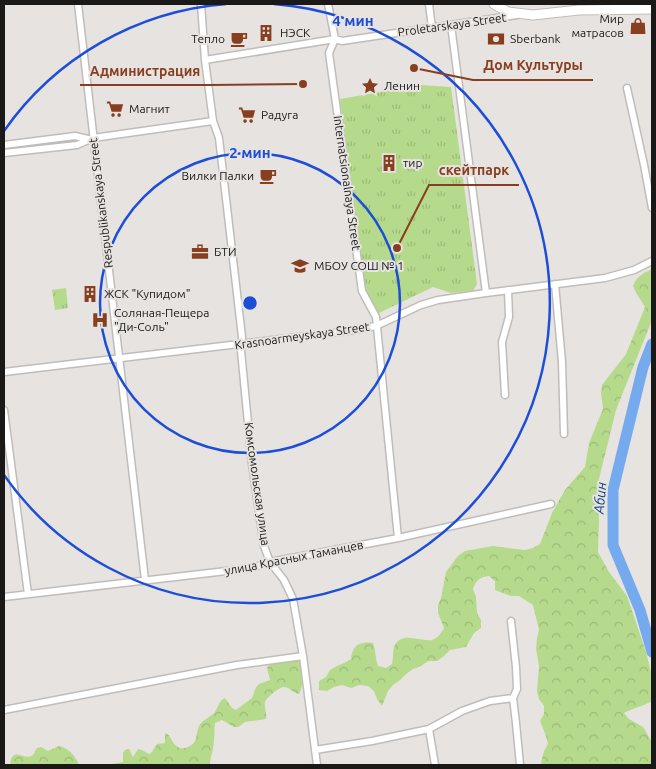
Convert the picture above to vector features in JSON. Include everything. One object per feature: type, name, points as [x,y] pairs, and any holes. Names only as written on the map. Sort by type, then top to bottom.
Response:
[{"type":"main road","points":[[494,4],[508,12],[521,15],[533,15],[580,7],[652,9]]},
{"type":"street","name":"Respublikanskaya Street","points":[[78,4],[90,138],[119,350],[145,580]]},
{"type":"street","name":"Комсомольская улица","points":[[201,4],[205,60],[213,121],[219,138],[242,337],[241,351],[252,464],[264,546],[270,562],[284,580],[293,599],[303,656],[317,765]]},
{"type":"street","name":"Internatsionalnaya Street","points":[[328,4],[335,39],[329,53],[362,291],[376,317],[398,538]]},
{"type":"street","points":[[429,4],[432,28]]},
{"type":"street","name":"Proletarskaya Street","points":[[205,60],[335,39],[342,41],[521,15]]},
{"type":"street","points":[[451,25],[486,293]]},
{"type":"street","points":[[627,88],[652,208]]},
{"type":"street","points":[[4,145],[75,136],[90,138],[213,121]]},
{"type":"street","points":[[4,153],[77,145],[90,138]]},
{"type":"street","name":"Krasnoarmeyskaya Street","points":[[4,372],[348,331],[376,326],[421,305],[438,300],[605,278],[634,270],[652,261]]},
{"type":"street","points":[[555,284],[562,362],[564,434]]},
{"type":"street","points":[[505,395],[502,342],[509,317],[508,290]]},
{"type":"street","points":[[4,410],[28,594]]},
{"type":"street","name":"улица Красных Таманцев","points":[[4,596],[252,568],[270,562],[398,538],[552,504]]},
{"type":"street","points":[[511,621],[517,689],[513,698],[520,765]]},
{"type":"street","points":[[4,710],[238,665],[303,656]]},
{"type":"street","points":[[315,750],[429,729],[462,711],[490,701],[513,698]]},
{"type":"street","points":[[429,729],[435,765]]},
{"type":"green space","points":[[421,85],[451,87],[477,284],[473,291],[451,293],[433,287],[377,314],[365,289],[340,99]]},
{"type":"green space","points":[[652,269],[652,320],[616,410],[598,483],[598,552],[609,572],[627,596],[646,652],[652,676],[652,701],[624,713],[629,719],[643,727],[652,742],[652,765],[542,765],[544,751],[548,744],[540,721],[544,714],[544,706],[539,699],[537,691],[539,666],[536,649],[539,630],[533,605],[519,596],[511,596],[495,590],[495,581],[489,576],[479,580],[473,589],[476,597],[477,613],[481,620],[481,628],[474,633],[466,647],[450,650],[437,661],[428,661],[413,669],[393,685],[388,691],[382,706],[374,691],[368,686],[359,685],[351,688],[342,685],[327,691],[319,690],[319,681],[326,677],[330,670],[351,659],[353,650],[361,643],[373,643],[378,666],[386,668],[392,664],[394,647],[401,639],[432,640],[438,637],[444,628],[438,613],[438,605],[446,572],[458,556],[465,551],[493,546],[525,550],[540,544],[552,513],[565,490],[585,467],[589,443],[603,409],[602,385],[626,354],[645,307],[633,286],[640,276]]},
{"type":"green space","points":[[66,288],[68,308],[55,310],[52,290]]},
{"type":"green space","points":[[296,660],[300,661],[302,673],[302,686],[299,694],[284,687],[273,693],[265,702],[266,719],[245,722],[238,727],[234,727],[222,720],[215,723],[210,765],[106,765],[123,762],[125,750],[129,749],[133,757],[138,749],[149,754],[157,744],[165,743],[165,733],[179,748],[185,748],[193,744],[200,724],[214,713],[223,699],[225,698],[232,708],[236,710],[252,698],[259,684],[270,680],[267,668],[269,665]]},
{"type":"green space","points":[[59,746],[72,753],[79,765],[10,765],[11,759],[16,754],[30,757],[37,748],[41,747],[48,751]]},
{"type":"waterway","name":"Абин","points":[[652,344],[643,367],[613,490],[613,545],[640,610],[652,652]]},
{"type":"place","name":"Мир матрасов","points":[[638,26]]},
{"type":"place","name":"НЭСК","points":[[266,33]]},
{"type":"place","name":"Тепло","points":[[239,39]]},
{"type":"place","name":"Sberbank","points":[[496,39]]},
{"type":"place","name":"Дом Культуры","points":[[414,68]]},
{"type":"place","name":"Администрация","points":[[303,84]]},
{"type":"place","name":"Ленин","points":[[370,86]]},
{"type":"place","name":"Магнит","points":[[115,109]]},
{"type":"place","name":"Радуга","points":[[247,115]]},
{"type":"place","name":"тир","points":[[389,163]]},
{"type":"place","name":"Вилки Палки","points":[[268,176]]},
{"type":"place","name":"скейтпарк","points":[[397,248]]},
{"type":"place","name":"БТИ","points":[[200,252]]},
{"type":"place","name":"МБОУ СОШ № 1","points":[[300,266]]},
{"type":"place","name":"ЖСК \"Купидом\"","points":[[90,294]]},
{"type":"place","name":"Соляная-Пещера \"Ди-Соль\"","points":[[100,320]]}]
